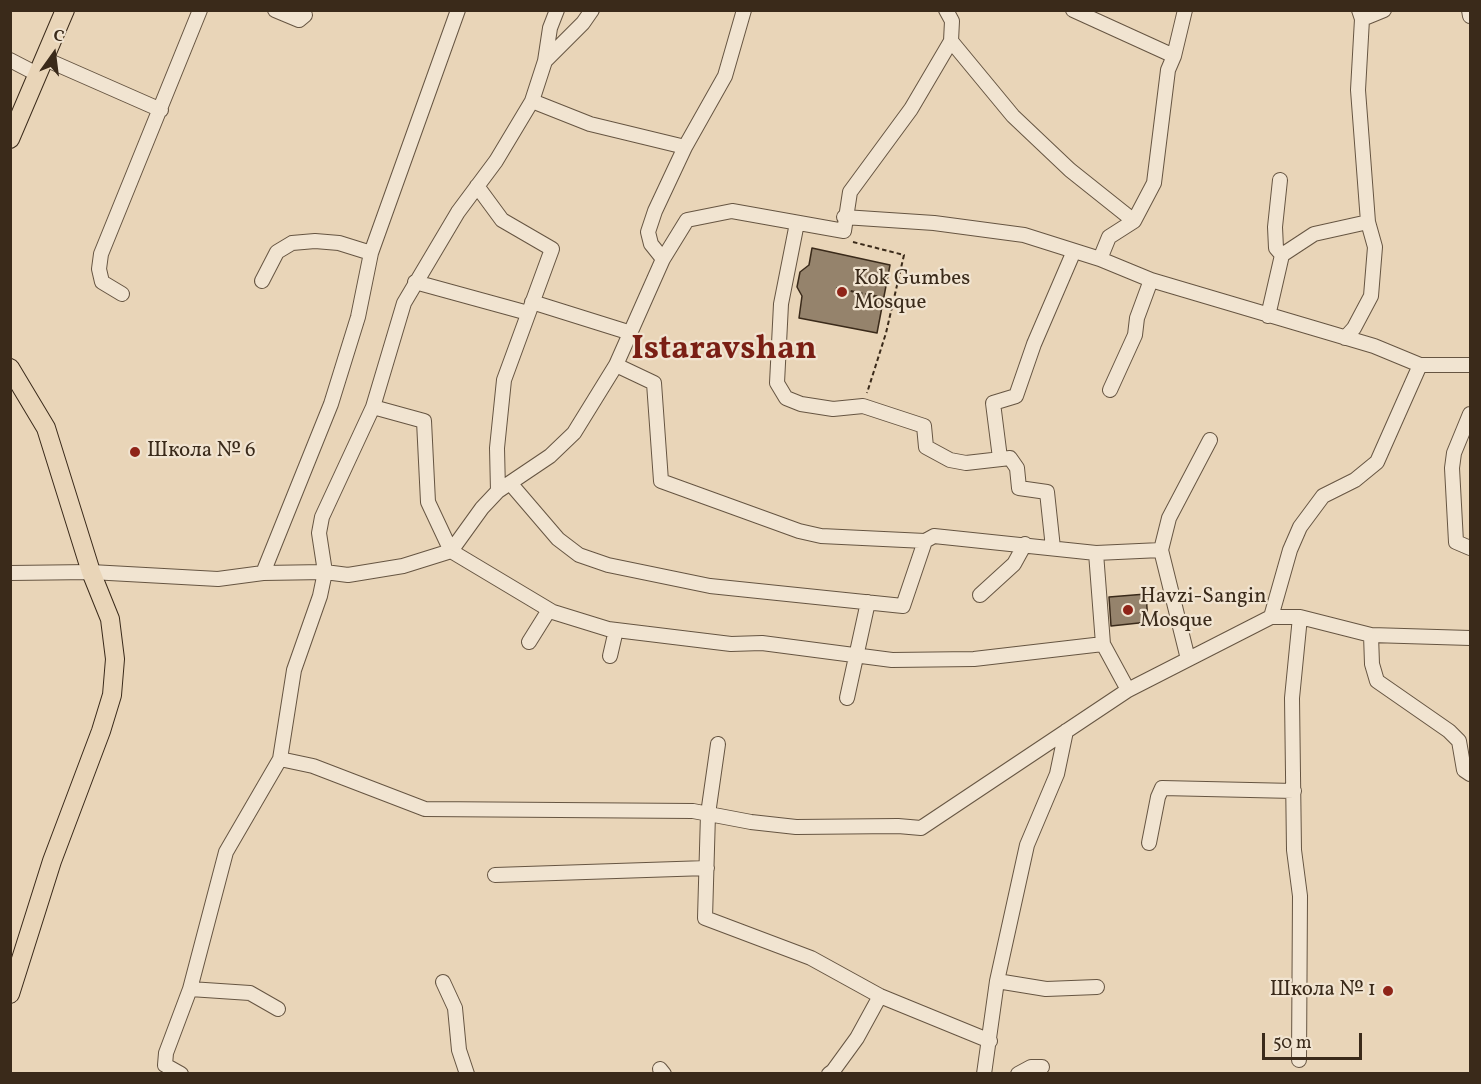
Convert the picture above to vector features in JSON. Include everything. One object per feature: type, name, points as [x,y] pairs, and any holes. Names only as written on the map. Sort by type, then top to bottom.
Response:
[{"type":"main road","points":[[10,139],[65,10]]},
{"type":"main road","points":[[10,368],[46,428],[91,572],[110,619],[115,659],[112,695],[52,861],[10,994]]},
{"type":"street","points":[[122,294],[102,282],[99,269],[101,254],[200,10]]},
{"type":"street","points":[[275,10],[299,20],[305,15]]},
{"type":"street","points":[[263,573],[331,405],[358,317],[371,253],[458,10]]},
{"type":"street","points":[[181,1074],[165,1065],[166,1053],[190,989],[226,852],[280,759],[294,670],[320,596],[325,572],[319,533],[322,517],[373,406],[404,303],[458,212],[496,161],[532,101],[545,61],[550,28],[557,10]]},
{"type":"street","points":[[545,61],[583,23],[592,10]]},
{"type":"street","points":[[663,259],[651,244],[648,232],[654,211],[685,147],[724,76],[744,10]]},
{"type":"street","points":[[844,224],[850,192],[911,109],[951,41],[952,21],[946,10]]},
{"type":"street","points":[[1072,10],[1174,56]]},
{"type":"street","points":[[1100,259],[1109,237],[1134,221],[1154,183],[1168,70],[1174,56],[1185,10]]},
{"type":"street","points":[[1345,338],[1354,328],[1371,296],[1375,247],[1368,222],[1358,90],[1361,15],[1384,10]]},
{"type":"street","points":[[1469,10],[1470,16]]},
{"type":"street","points":[[951,41],[1013,116],[1070,170],[1134,221]]},
{"type":"street","points":[[10,60],[41,66],[161,110]]},
{"type":"street","points":[[532,101],[590,124],[685,147]]},
{"type":"street","points":[[1280,180],[1275,234],[1276,248],[1282,255]]},
{"type":"street","points":[[477,186],[502,220],[552,249],[504,380],[497,448],[504,487],[558,539],[579,555],[608,565],[710,586],[903,606],[925,541]]},
{"type":"street","points":[[10,573],[91,572],[218,579],[263,573],[325,572],[348,575],[403,566],[451,551],[482,508],[504,487],[550,456],[574,433],[616,365],[663,259],[687,219],[732,211],[797,223],[934,224],[1024,235],[1100,259],[1151,280],[1374,346],[1420,365],[1470,365]]},
{"type":"street","points":[[1268,316],[1282,255],[1314,234],[1368,222]]},
{"type":"street","points":[[797,223],[781,304],[777,384],[786,398],[801,404],[833,409],[862,406],[924,426],[926,447],[950,460],[966,463],[1010,458],[1017,468],[1019,488],[1047,492],[1053,548]]},
{"type":"street","points":[[262,281],[277,252],[292,243],[315,241],[339,243],[371,253]]},
{"type":"street","points":[[1000,458],[993,403],[1016,396],[1034,344],[1074,251]]},
{"type":"street","points":[[1110,390],[1135,335],[1137,318],[1151,280]]},
{"type":"street","points":[[415,282],[530,307],[631,333]]},
{"type":"street","points":[[616,365],[654,383],[659,478],[665,484],[821,536],[925,541],[934,536],[1096,553],[1161,550]]},
{"type":"street","points":[[1271,617],[1290,550],[1300,527],[1323,496],[1354,480],[1377,462],[1420,365]]},
{"type":"street","points":[[373,406],[424,421],[428,502],[451,551],[549,610],[616,630],[731,644],[762,642],[892,660],[974,659],[1103,644]]},
{"type":"street","points":[[1470,414],[1454,453],[1452,468],[1456,542],[1470,548]]},
{"type":"street","points":[[1188,659],[1161,550],[1169,518],[1210,440]]},
{"type":"street","points":[[980,595],[1014,564],[1025,544]]},
{"type":"street","points":[[1096,553],[1103,644],[1128,690]]},
{"type":"street","points":[[847,698],[868,602]]},
{"type":"street","points":[[529,642],[549,610]]},
{"type":"street","points":[[280,759],[313,766],[425,809],[693,812],[796,827],[898,825],[921,828],[1128,690],[1271,617],[1300,617],[1371,635],[1470,638]]},
{"type":"street","points":[[1299,1060],[1300,896],[1294,850],[1292,698],[1300,617]]},
{"type":"street","points":[[610,656],[616,630]]},
{"type":"street","points":[[1371,635],[1372,663],[1377,681],[1449,731],[1459,741],[1464,770],[1470,774]]},
{"type":"street","points":[[984,1074],[990,1041],[988,1030],[997,981],[1027,845],[1057,774],[1066,731]]},
{"type":"street","points":[[718,744],[708,814],[705,918],[811,958],[880,996],[990,1041]]},
{"type":"street","points":[[1149,843],[1158,797],[1162,788],[1294,791]]},
{"type":"street","points":[[495,875],[707,868]]},
{"type":"street","points":[[997,981],[1046,989],[1097,987]]},
{"type":"street","points":[[443,982],[455,1008],[459,1050],[467,1074]]},
{"type":"street","points":[[190,989],[250,993],[278,1009]]},
{"type":"street","points":[[829,1074],[857,1038],[880,996]]},
{"type":"street","points":[[1018,1074],[1031,1067],[1042,1067]]},
{"type":"path","points":[[844,224],[850,242],[904,255],[894,300],[862,406]]},
{"type":"path","points":[[836,288],[894,300]]},
{"type":"building","name":"Kok Gumbes Mosque","points":[[812,248],[890,265],[877,333],[799,318],[802,296],[797,287],[800,272],[809,265]]},
{"type":"building","name":"Havzi-Sangin Mosque","points":[[1146,594],[1148,622],[1111,626],[1109,597]]},
{"type":"place","name":"Kok Gumbes Mosque","points":[[842,292]]},
{"type":"place","name":"Школа № 6","points":[[135,452]]},
{"type":"place","name":"Havzi-Sangin Mosque","points":[[1128,610]]},
{"type":"place","name":"Школа № 1","points":[[1388,991]]},
{"type":"district","name":"Istaravshan","points":[[724,352]]}]
